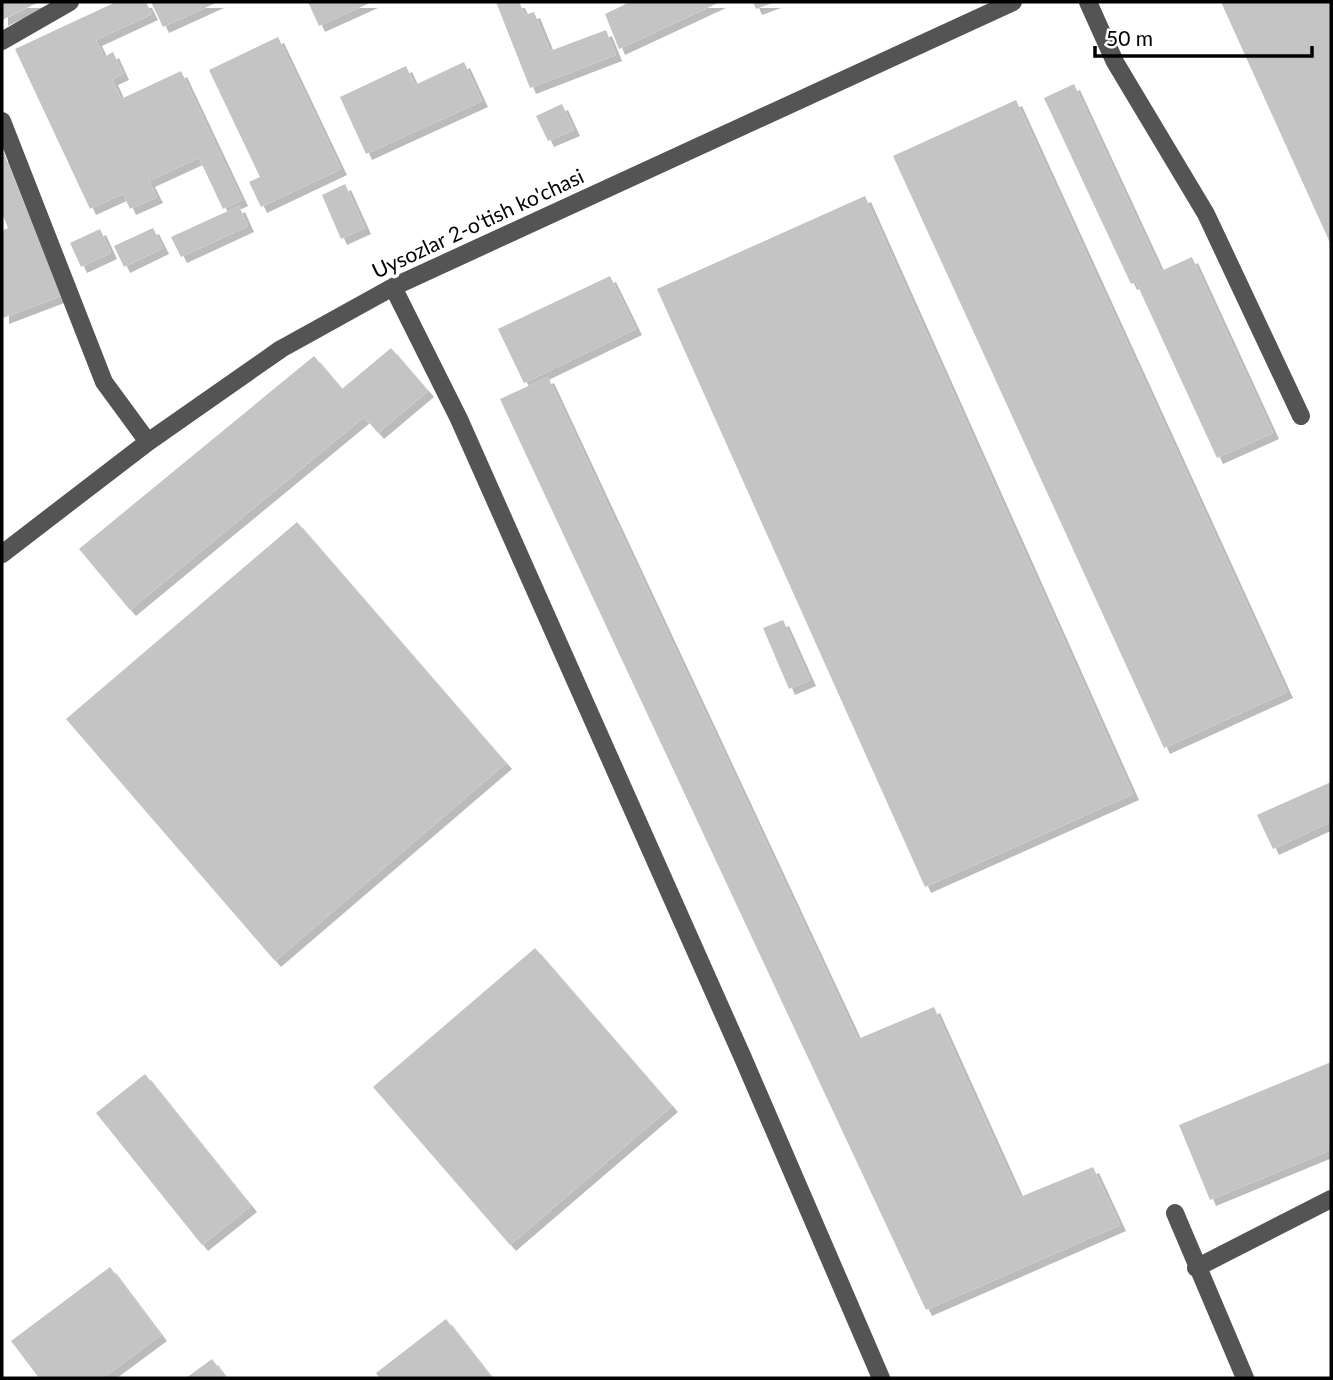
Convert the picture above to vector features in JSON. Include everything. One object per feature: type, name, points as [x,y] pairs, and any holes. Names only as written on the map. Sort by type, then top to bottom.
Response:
[{"type":"street","points":[[2,41],[70,2]]},
{"type":"street","name":"Uysozlar 2-o'tish ko'chasi","points":[[2,554],[148,442],[281,349],[393,287],[1013,2]]},
{"type":"street","points":[[1088,2],[1115,62],[1206,214],[1301,416]]},
{"type":"street","points":[[2,121],[104,382],[148,442]]},
{"type":"street","points":[[393,287],[459,419],[737,1045],[881,1378]]},
{"type":"street","points":[[1196,1268],[1331,1199]]},
{"type":"street","points":[[1175,1213],[1196,1268],[1245,1378]]},
{"type":"building","points":[[2,2],[39,2],[2,20]]},
{"type":"building","points":[[116,2],[146,2],[152,14],[96,40],[104,57],[113,52],[123,74],[112,79],[121,99],[181,71],[242,200],[223,209],[199,158],[149,181],[157,197],[130,209],[123,194],[90,209],[15,49]]},
{"type":"building","points":[[151,2],[218,2],[163,27]]},
{"type":"building","points":[[308,2],[372,2],[319,26]]},
{"type":"building","points":[[496,2],[519,2],[525,15],[534,12],[550,51],[606,30],[616,55],[530,88]]},
{"type":"building","points":[[630,2],[720,2],[619,49],[605,14]]},
{"type":"building","points":[[753,2],[775,2],[756,9]]},
{"type":"building","points":[[1221,2],[1331,2],[1331,245]]},
{"type":"building","points":[[278,37],[341,169],[261,207],[249,182],[260,177],[209,70]]},
{"type":"building","points":[[464,62],[482,101],[366,154],[340,97],[406,66],[415,85]]},
{"type":"building","points":[[1074,84],[1161,271],[1192,257],[1273,433],[1217,458],[1136,282],[1131,284],[1044,98]]},
{"type":"building","points":[[1016,100],[1287,692],[1164,748],[893,156]]},
{"type":"building","points":[[562,104],[574,130],[548,141],[536,116]]},
{"type":"building","points":[[2,148],[61,296],[3,318],[2,231],[8,228],[2,213]]},
{"type":"building","points":[[345,184],[365,228],[341,239],[322,195]]},
{"type":"building","points":[[865,196],[1133,794],[925,887],[657,289]]},
{"type":"building","points":[[239,206],[248,226],[181,257],[171,237]]},
{"type":"building","points":[[153,228],[163,248],[124,267],[114,246]]},
{"type":"building","points":[[100,229],[111,253],[81,267],[70,243]]},
{"type":"building","points":[[610,276],[636,329],[524,383],[498,329]]},
{"type":"building","points":[[391,348],[428,391],[378,433],[364,417],[130,610],[79,549],[314,356],[342,389]]},
{"type":"building","points":[[548,377],[858,1039],[934,1007],[1020,1197],[1093,1167],[1120,1225],[926,1310],[500,399]]},
{"type":"building","points":[[297,522],[506,763],[275,961],[66,719]]},
{"type":"building","points":[[783,620],[810,680],[789,689],[763,628]]},
{"type":"building","points":[[1331,782],[1331,822],[1273,849],[1257,815]]},
{"type":"building","points":[[535,948],[672,1106],[510,1245],[373,1087]]},
{"type":"building","points":[[1331,1062],[1331,1150],[1210,1200],[1179,1125]]},
{"type":"building","points":[[145,1074],[251,1206],[202,1245],[96,1113]]},
{"type":"building","points":[[110,1267],[161,1335],[103,1378],[39,1378],[11,1341]]},
{"type":"building","points":[[446,1319],[492,1378],[380,1378],[376,1373]]},
{"type":"building","points":[[212,1359],[226,1378],[186,1378]]}]
